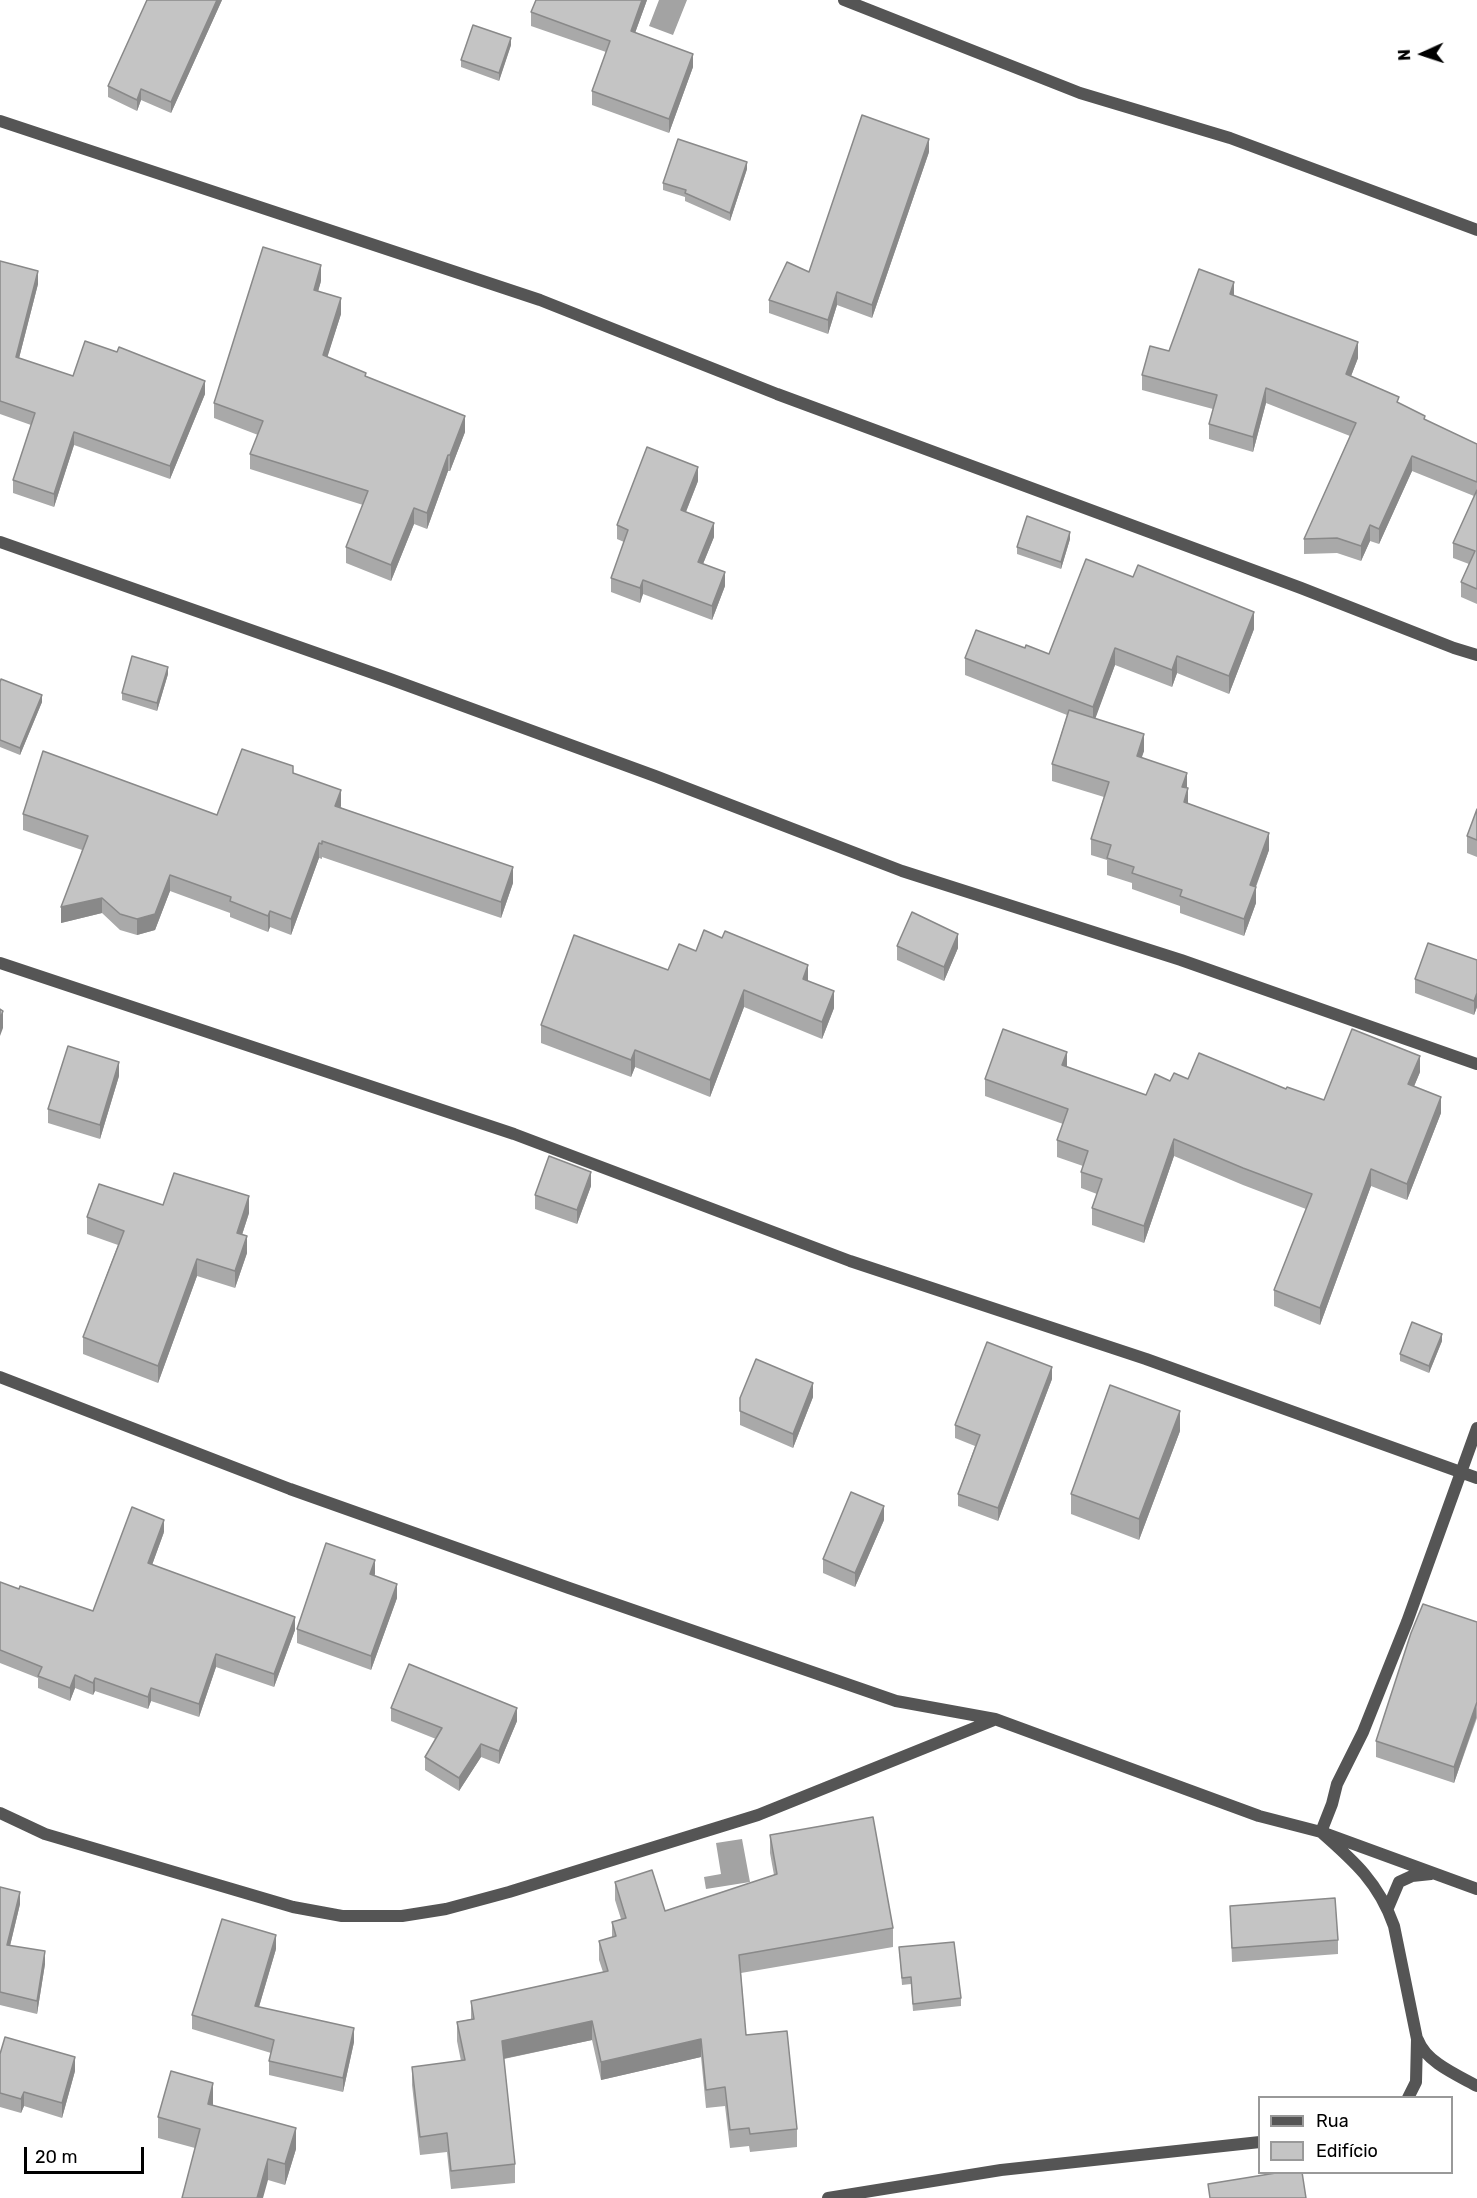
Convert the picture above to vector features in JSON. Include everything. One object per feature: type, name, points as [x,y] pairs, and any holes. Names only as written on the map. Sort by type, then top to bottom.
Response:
[{"type":"street","points":[[844,0],[1080,93],[1230,138],[1477,230]]},
{"type":"street","points":[[0,121],[540,300],[777,394],[1477,655]]},
{"type":"street","points":[[0,542],[401,683],[655,776],[902,871],[1180,960],[1477,1064]]},
{"type":"street","points":[[0,963],[514,1134],[850,1261],[1146,1359],[1477,1478]]},
{"type":"street","points":[[0,1377],[301,1493],[896,1701],[995,1719],[1259,1816],[1321,1832],[1477,1889]]},
{"type":"street","points":[[1321,1832],[1337,1784],[1363,1732],[1407,1622],[1477,1428]]},
{"type":"street","points":[[0,1813],[45,1834],[293,1908],[342,1916],[402,1916],[446,1908],[509,1892],[758,1815],[995,1719]]},
{"type":"street","points":[[1321,1832],[1355,1862],[1375,1886],[1388,1908],[1421,2050],[1477,2086]]},
{"type":"street","points":[[1388,1908],[1399,1882],[1423,1874],[1437,1874]]},
{"type":"street","points":[[1409,2096],[1416,2082],[1418,2039]]},
{"type":"street","points":[[828,2198],[1001,2170],[1258,2142]]},
{"type":"shaded area","points":[[659,0],[687,0],[673,35],[649,26]]},
{"type":"shaded area","points":[[742,1839],[750,1882],[706,1889],[704,1877],[721,1874],[716,1843]]},
{"type":"building","points":[[147,0],[217,0],[171,102],[141,89],[137,100],[108,86]]},
{"type":"building","points":[[536,0],[642,0],[631,31],[693,54],[669,119],[592,91],[610,41],[531,12]]},
{"type":"building","points":[[473,25],[511,38],[499,73],[461,60]]},
{"type":"building","points":[[862,115],[929,139],[872,305],[837,292],[828,320],[769,300],[787,262],[809,272]]},
{"type":"building","points":[[678,139],[747,162],[730,213],[685,193],[686,190],[663,183]]},
{"type":"building","points":[[263,247],[321,265],[314,290],[341,298],[323,355],[366,373],[365,376],[465,416],[427,513],[414,508],[391,565],[346,547],[368,491],[250,454],[263,421],[214,403]]},
{"type":"building","points":[[0,261],[38,271],[16,357],[73,376],[85,341],[117,352],[119,347],[205,381],[170,466],[74,432],[54,494],[13,480],[35,413],[0,401]]},
{"type":"building","points":[[1199,269],[1234,282],[1230,294],[1358,342],[1346,374],[1399,397],[1397,402],[1425,416],[1424,419],[1477,444],[1477,482],[1412,456],[1379,529],[1370,525],[1361,546],[1337,538],[1304,539],[1356,423],[1266,388],[1253,437],[1209,424],[1217,395],[1142,375],[1150,346],[1169,351]]},
{"type":"building","points":[[647,447],[698,467],[681,510],[714,523],[698,562],[725,572],[712,606],[643,580],[640,588],[611,578],[628,530],[617,525]]},
{"type":"building","points":[[1477,490],[1477,589],[1461,582],[1475,551],[1453,543]]},
{"type":"building","points":[[1027,516],[1070,532],[1061,562],[1017,547]]},
{"type":"building","points":[[1086,559],[1133,577],[1138,565],[1254,612],[1229,676],[1177,656],[1172,670],[1115,648],[1093,707],[965,658],[976,630],[1049,654]]},
{"type":"building","points":[[132,656],[168,667],[157,703],[122,693]]},
{"type":"building","points":[[1,679],[42,695],[20,748],[0,740]]},
{"type":"building","points":[[1069,710],[1144,734],[1137,756],[1187,773],[1182,787],[1188,788],[1184,802],[1269,833],[1250,885],[1256,887],[1244,919],[1180,896],[1182,890],[1132,873],[1134,867],[1107,858],[1111,845],[1091,839],[1109,782],[1052,764]]},
{"type":"building","points":[[242,749],[293,766],[293,773],[341,790],[335,806],[513,867],[501,902],[322,841],[322,844],[319,843],[291,919],[270,911],[268,916],[230,901],[231,897],[170,875],[155,914],[137,919],[120,914],[102,898],[61,907],[88,836],[23,814],[43,751],[217,815]]},
{"type":"building","points":[[1477,809],[1477,840],[1467,836]]},
{"type":"building","points":[[912,912],[958,934],[944,967],[897,946]]},
{"type":"building","points":[[704,930],[722,938],[725,931],[808,965],[803,979],[834,991],[822,1022],[744,990],[710,1080],[635,1050],[631,1060],[541,1025],[574,935],[668,970],[679,944],[696,951]]},
{"type":"building","points":[[1428,943],[1477,960],[1477,993],[1474,1001],[1415,979]]},
{"type":"building","points":[[1003,1029],[1067,1052],[1062,1065],[1146,1095],[1155,1074],[1170,1081],[1174,1073],[1188,1079],[1199,1053],[1286,1089],[1287,1087],[1324,1100],[1352,1029],[1420,1056],[1408,1084],[1441,1097],[1407,1184],[1371,1169],[1320,1308],[1274,1290],[1312,1194],[1174,1139],[1144,1226],[1092,1208],[1102,1179],[1081,1172],[1088,1151],[1057,1140],[1068,1109],[985,1079]]},
{"type":"building","points":[[68,1046],[119,1062],[100,1125],[48,1109]]},
{"type":"building","points":[[549,1156],[591,1172],[577,1210],[535,1195]]},
{"type":"building","points":[[174,1173],[249,1196],[237,1233],[247,1236],[235,1271],[197,1259],[158,1366],[83,1337],[124,1231],[87,1217],[99,1184],[163,1205]]},
{"type":"building","points":[[1412,1322],[1442,1334],[1429,1366],[1400,1354]]},
{"type":"building","points":[[987,1342],[1052,1367],[998,1508],[958,1494],[980,1435],[955,1425]]},
{"type":"building","points":[[756,1359],[813,1383],[793,1434],[740,1411],[740,1398]]},
{"type":"building","points":[[1110,1385],[1180,1411],[1139,1519],[1071,1494]]},
{"type":"building","points":[[851,1492],[884,1506],[855,1573],[823,1559]]},
{"type":"building","points":[[132,1507],[164,1520],[148,1563],[295,1617],[274,1674],[216,1654],[199,1704],[151,1688],[148,1697],[95,1678],[93,1683],[75,1675],[70,1688],[38,1676],[42,1667],[0,1650],[0,1582],[19,1589],[20,1586],[93,1611]]},
{"type":"building","points":[[326,1543],[375,1560],[370,1574],[397,1584],[371,1656],[297,1629]]},
{"type":"building","points":[[1423,1604],[1477,1622],[1477,1702],[1454,1767],[1376,1741],[1411,1633]]},
{"type":"building","points":[[409,1664],[517,1708],[499,1751],[481,1744],[459,1778],[425,1757],[442,1728],[391,1708]]},
{"type":"building","points":[[873,1817],[893,1928],[739,1955],[746,2035],[787,2031],[797,2129],[750,2134],[749,2128],[730,2130],[725,2087],[706,2090],[701,2039],[601,2062],[592,2021],[502,2041],[515,2164],[451,2171],[447,2133],[420,2137],[412,2067],[465,2060],[457,2022],[474,2019],[471,2001],[608,1971],[599,1941],[616,1936],[612,1922],[626,1918],[615,1882],[652,1870],[665,1911],[777,1874],[770,1835]]},
{"type":"building","points":[[0,1887],[20,1892],[7,1945],[45,1951],[37,2001],[0,1992]]},
{"type":"building","points":[[1335,1898],[1338,1940],[1232,1948],[1230,1906]]},
{"type":"building","points":[[222,1919],[276,1935],[255,2006],[354,2028],[343,2078],[269,2061],[274,2040],[192,2015]]},
{"type":"building","points":[[954,1942],[961,1998],[913,2004],[911,1977],[902,1978],[899,1947]]},
{"type":"building","points":[[5,2037],[75,2057],[62,2103],[24,2092],[21,2099],[0,2093],[0,2054]]},
{"type":"building","points":[[171,2071],[213,2083],[208,2104],[296,2128],[285,2164],[268,2159],[257,2198],[182,2198],[200,2129],[158,2117]]},
{"type":"building","points":[[1270,2174],[1302,2174],[1306,2198],[1210,2198],[1208,2184]]}]
